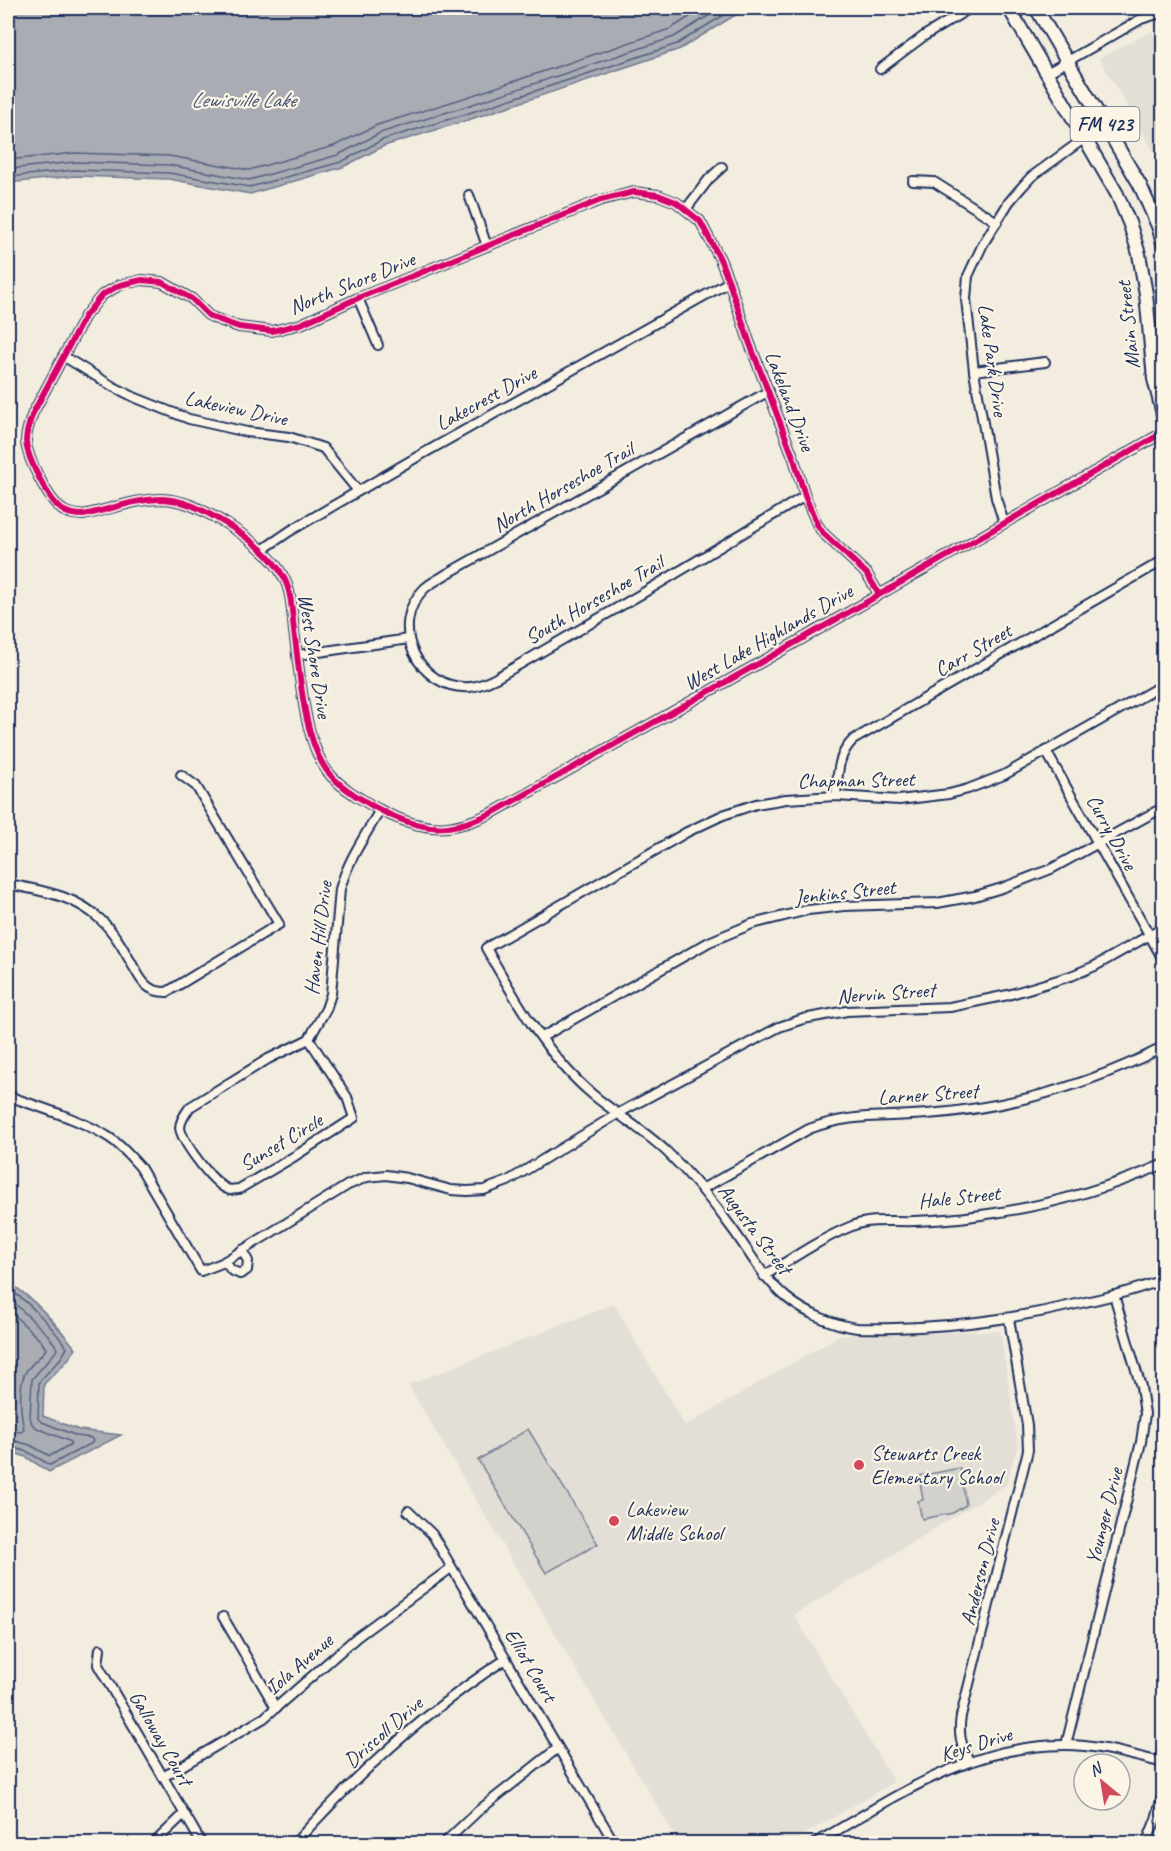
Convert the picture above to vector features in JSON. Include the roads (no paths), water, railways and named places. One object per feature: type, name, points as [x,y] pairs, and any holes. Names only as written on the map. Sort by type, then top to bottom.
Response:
[{"type":"main road","name":"Main Street","points":[[1009,8],[1117,195],[1130,225],[1139,254],[1146,294],[1154,379],[1164,418]]},
{"type":"main road","name":"FM 423","points":[[1036,8],[1140,184],[1164,246]]},
{"type":"street","points":[[880,69],[924,36],[970,8]]},
{"type":"street","points":[[1047,73],[1141,19],[1164,12]]},
{"type":"street","name":"Lake Park Drive","points":[[1004,523],[996,498],[974,371],[967,317],[968,276],[1009,202],[1031,177],[1085,138]]},
{"type":"street","points":[[686,209],[709,179],[722,167]]},
{"type":"street","points":[[913,181],[934,182],[997,222]]},
{"type":"street","name":"North Shore Drive","points":[[63,357],[86,316],[102,295],[130,282],[150,280],[162,282],[192,299],[214,318],[239,327],[272,331],[301,324],[358,298],[602,200],[634,192],[658,195],[686,209]]},
{"type":"street","points":[[469,195],[487,246]]},
{"type":"street","name":"Lakeland Drive","points":[[686,209],[700,221],[720,259],[794,459],[805,496],[823,533],[862,568],[879,594]]},
{"type":"street","name":"Lakecrest Drive","points":[[262,549],[358,491],[729,282]]},
{"type":"street","points":[[358,298],[378,345]]},
{"type":"street","name":"Lakeview Drive","points":[[63,357],[136,398],[189,420],[247,432],[290,437],[323,448],[358,491]]},
{"type":"street","name":"West Shore Drive","points":[[63,357],[33,413],[26,440],[39,475],[54,502],[63,510],[75,515],[83,515],[146,500],[180,500],[226,524],[262,549],[285,580],[291,603],[307,720],[322,763],[332,776],[380,810]]},
{"type":"street","points":[[974,371],[1045,362]]},
{"type":"street","name":"North Horseshoe Trail","points":[[409,639],[408,620],[416,601],[426,587],[768,391]]},
{"type":"street","name":"West Lake Highlands Drive","points":[[380,810],[423,827],[439,828],[472,822],[772,656],[1164,432]]},
{"type":"street","name":"South Horseshoe Trail","points":[[409,639],[415,655],[424,669],[432,676],[451,685],[469,687],[481,685],[643,593],[805,496]]},
{"type":"street","name":"Carr Street","points":[[836,796],[840,762],[844,749],[853,740],[1164,560]]},
{"type":"street","points":[[298,655],[409,639]]},
{"type":"street","name":"Chapman Street","points":[[486,948],[687,832],[723,815],[766,802],[786,799],[836,796],[898,800],[949,795],[1004,775],[1164,684]]},
{"type":"street","name":"Curry Drive","points":[[1046,751],[1164,961]]},
{"type":"street","points":[[8,884],[56,894],[78,902],[102,920],[118,940],[143,983],[160,992],[167,992],[279,924],[196,786],[181,776]]},
{"type":"street","name":"Jenkins Street","points":[[542,1037],[709,942],[752,924],[808,910],[844,906],[937,903],[975,896],[1051,869],[1164,807]]},
{"type":"street","name":"Haven Hill Drive","points":[[309,1039],[326,1009],[331,994],[340,889],[344,875],[352,856],[380,810]]},
{"type":"street","name":"Nervin Street","points":[[225,1261],[348,1185],[367,1177],[386,1174],[451,1190],[466,1191],[484,1190],[515,1177],[619,1113],[779,1027],[803,1019],[847,1011],[950,1007],[1008,995],[1071,976],[1095,966],[1164,927]]},
{"type":"street","name":"Augusta Street","points":[[486,948],[511,991],[561,1062],[592,1094],[665,1150],[702,1189],[764,1276],[789,1300],[805,1310],[826,1320],[855,1328],[971,1324],[1009,1319],[1114,1295],[1164,1279]]},
{"type":"street","name":"Sunset Circle","points":[[309,1039],[347,1097],[354,1118],[239,1189],[230,1190],[221,1185],[207,1174],[184,1138],[180,1128],[183,1117],[190,1107],[268,1059],[309,1039]]},
{"type":"street","name":"Larner Street","points":[[702,1189],[809,1129],[826,1122],[858,1116],[925,1115],[1013,1103],[1105,1075],[1164,1047]]},
{"type":"street","points":[[8,1096],[91,1128],[112,1139],[140,1167],[201,1271],[225,1261],[231,1270],[240,1274],[247,1270],[249,1261],[242,1250]]},
{"type":"street","name":"Hale Street","points":[[764,1276],[852,1226],[870,1221],[915,1221],[1002,1212],[1094,1190],[1164,1164]]},
{"type":"street","name":"Younger Drive","points":[[1066,1744],[1141,1442],[1145,1414],[1141,1388],[1114,1295]]},
{"type":"street","name":"Anderson Drive","points":[[969,1761],[961,1743],[959,1729],[961,1716],[1028,1450],[1027,1425],[1009,1319]]},
{"type":"street","name":"Elliot Court","points":[[408,1511],[432,1534],[612,1842]]},
{"type":"street","name":"Iola Avenue","points":[[163,1777],[264,1718],[357,1637],[452,1568]]},
{"type":"street","points":[[223,1617],[276,1708]]},
{"type":"street","name":"Galloway Court","points":[[100,1649],[98,1665],[202,1844]]},
{"type":"street","name":"Driscoll Drive","points":[[294,1844],[330,1804],[376,1760],[442,1704],[506,1659]]},
{"type":"street","name":"Keys Drive","points":[[814,1844],[917,1784],[969,1761],[1013,1748],[1066,1744],[1114,1750],[1164,1763]]},
{"type":"street","points":[[443,1844],[485,1805],[558,1748]]},
{"type":"street","points":[[1146,1844],[1164,1789]]},
{"type":"street","points":[[153,1844],[184,1814]]},
{"type":"water","name":"Lewisville Lake","points":[[8,8],[747,8],[680,49],[384,146],[343,167],[250,194],[169,179],[75,176],[8,183]]},
{"type":"water","points":[[8,1282],[36,1304],[76,1349],[44,1384],[43,1416],[79,1430],[121,1435],[49,1472],[26,1457],[8,1451]]},
{"type":"place","name":"Stewarts Creek Elementary School","points":[[859,1465]]},
{"type":"place","name":"Lakeview Middle School","points":[[614,1521]]}]
